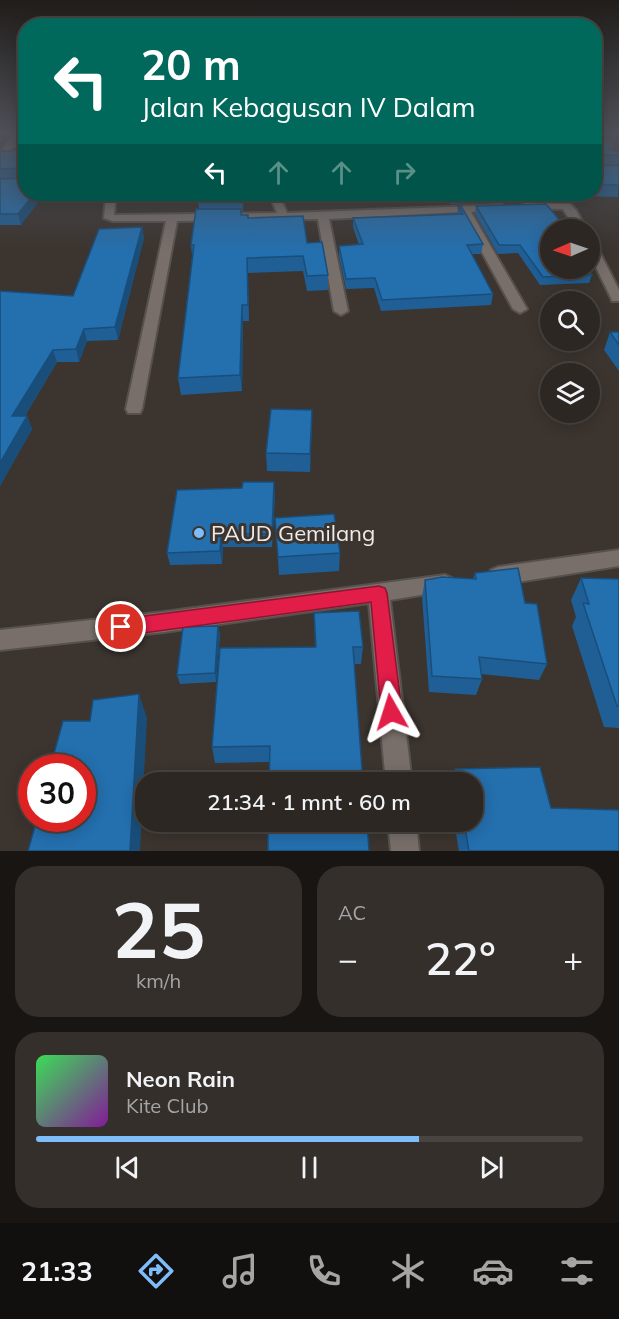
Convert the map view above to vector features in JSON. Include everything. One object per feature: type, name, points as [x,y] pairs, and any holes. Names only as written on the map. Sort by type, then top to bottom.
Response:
[{"type":"street","points":[[110,201],[108,216],[113,218],[323,216],[560,205],[571,210],[576,219]]},
{"type":"street","points":[[277,201],[283,216]]},
{"type":"street","points":[[464,209],[520,309]]},
{"type":"street","points":[[323,216],[340,311]]},
{"type":"street","points":[[134,409],[172,218]]},
{"type":"street","points":[[600,265],[617,298]]},
{"type":"street","points":[[0,640],[153,624],[619,558]]},
{"type":"street","points":[[379,593],[398,772]]},
{"type":"street","points":[[403,832],[405,851]]},
{"type":"building","points":[[602,173],[619,173],[619,185],[602,184]]},
{"type":"building","points":[[18,178],[18,201],[28,201],[18,214],[0,214],[0,179]]},
{"type":"building","points":[[546,204],[558,219],[540,219],[540,273],[520,245],[499,245],[476,206]]},
{"type":"building","points":[[458,206],[461,206],[483,244],[467,245],[493,294],[382,300],[375,278],[346,279],[339,246],[363,244],[353,218],[463,214]]},
{"type":"building","points":[[196,209],[241,209],[241,215],[248,215],[248,218],[303,216],[307,243],[322,242],[328,275],[307,276],[303,256],[247,258],[248,305],[242,305],[240,375],[178,378],[194,245],[191,245]]},
{"type":"building","points":[[142,227],[115,327],[84,329],[76,349],[53,350],[12,416],[27,416],[0,463],[0,291],[73,296],[99,229]]},
{"type":"building","points":[[610,332],[619,332],[619,345]]},
{"type":"building","points":[[271,409],[312,410],[310,454],[266,453]]},
{"type":"building","points":[[243,482],[274,482],[272,534],[221,534],[220,551],[167,553],[177,490],[242,488]]},
{"type":"building","points":[[334,514],[340,553],[278,557],[275,518]]},
{"type":"building","points":[[518,568],[525,603],[537,604],[547,664],[479,657],[482,679],[432,676],[425,580],[442,577],[476,579],[475,573]]},
{"type":"building","points":[[581,578],[619,579],[619,706],[617,706],[583,603],[589,604]]},
{"type":"building","points":[[359,611],[363,647],[353,647],[362,772],[269,772],[270,746],[212,747],[220,648],[316,647],[314,613]]},
{"type":"building","points":[[218,626],[215,673],[177,675],[183,627]]},
{"type":"building","points":[[139,694],[130,851],[28,851],[33,832],[96,832],[96,754],[54,754],[63,721],[90,721],[93,700]]},
{"type":"building","points":[[540,767],[551,808],[619,810],[619,851],[469,851],[466,832],[483,832],[483,772],[455,772],[455,769]]},
{"type":"building","points":[[268,832],[368,832],[369,851],[268,851]]},
{"type":"place","name":"PAUD Gemilang","points":[[199,533]]},
{"type":"route","points":[[121,627],[379,593],[391,712]]}]
